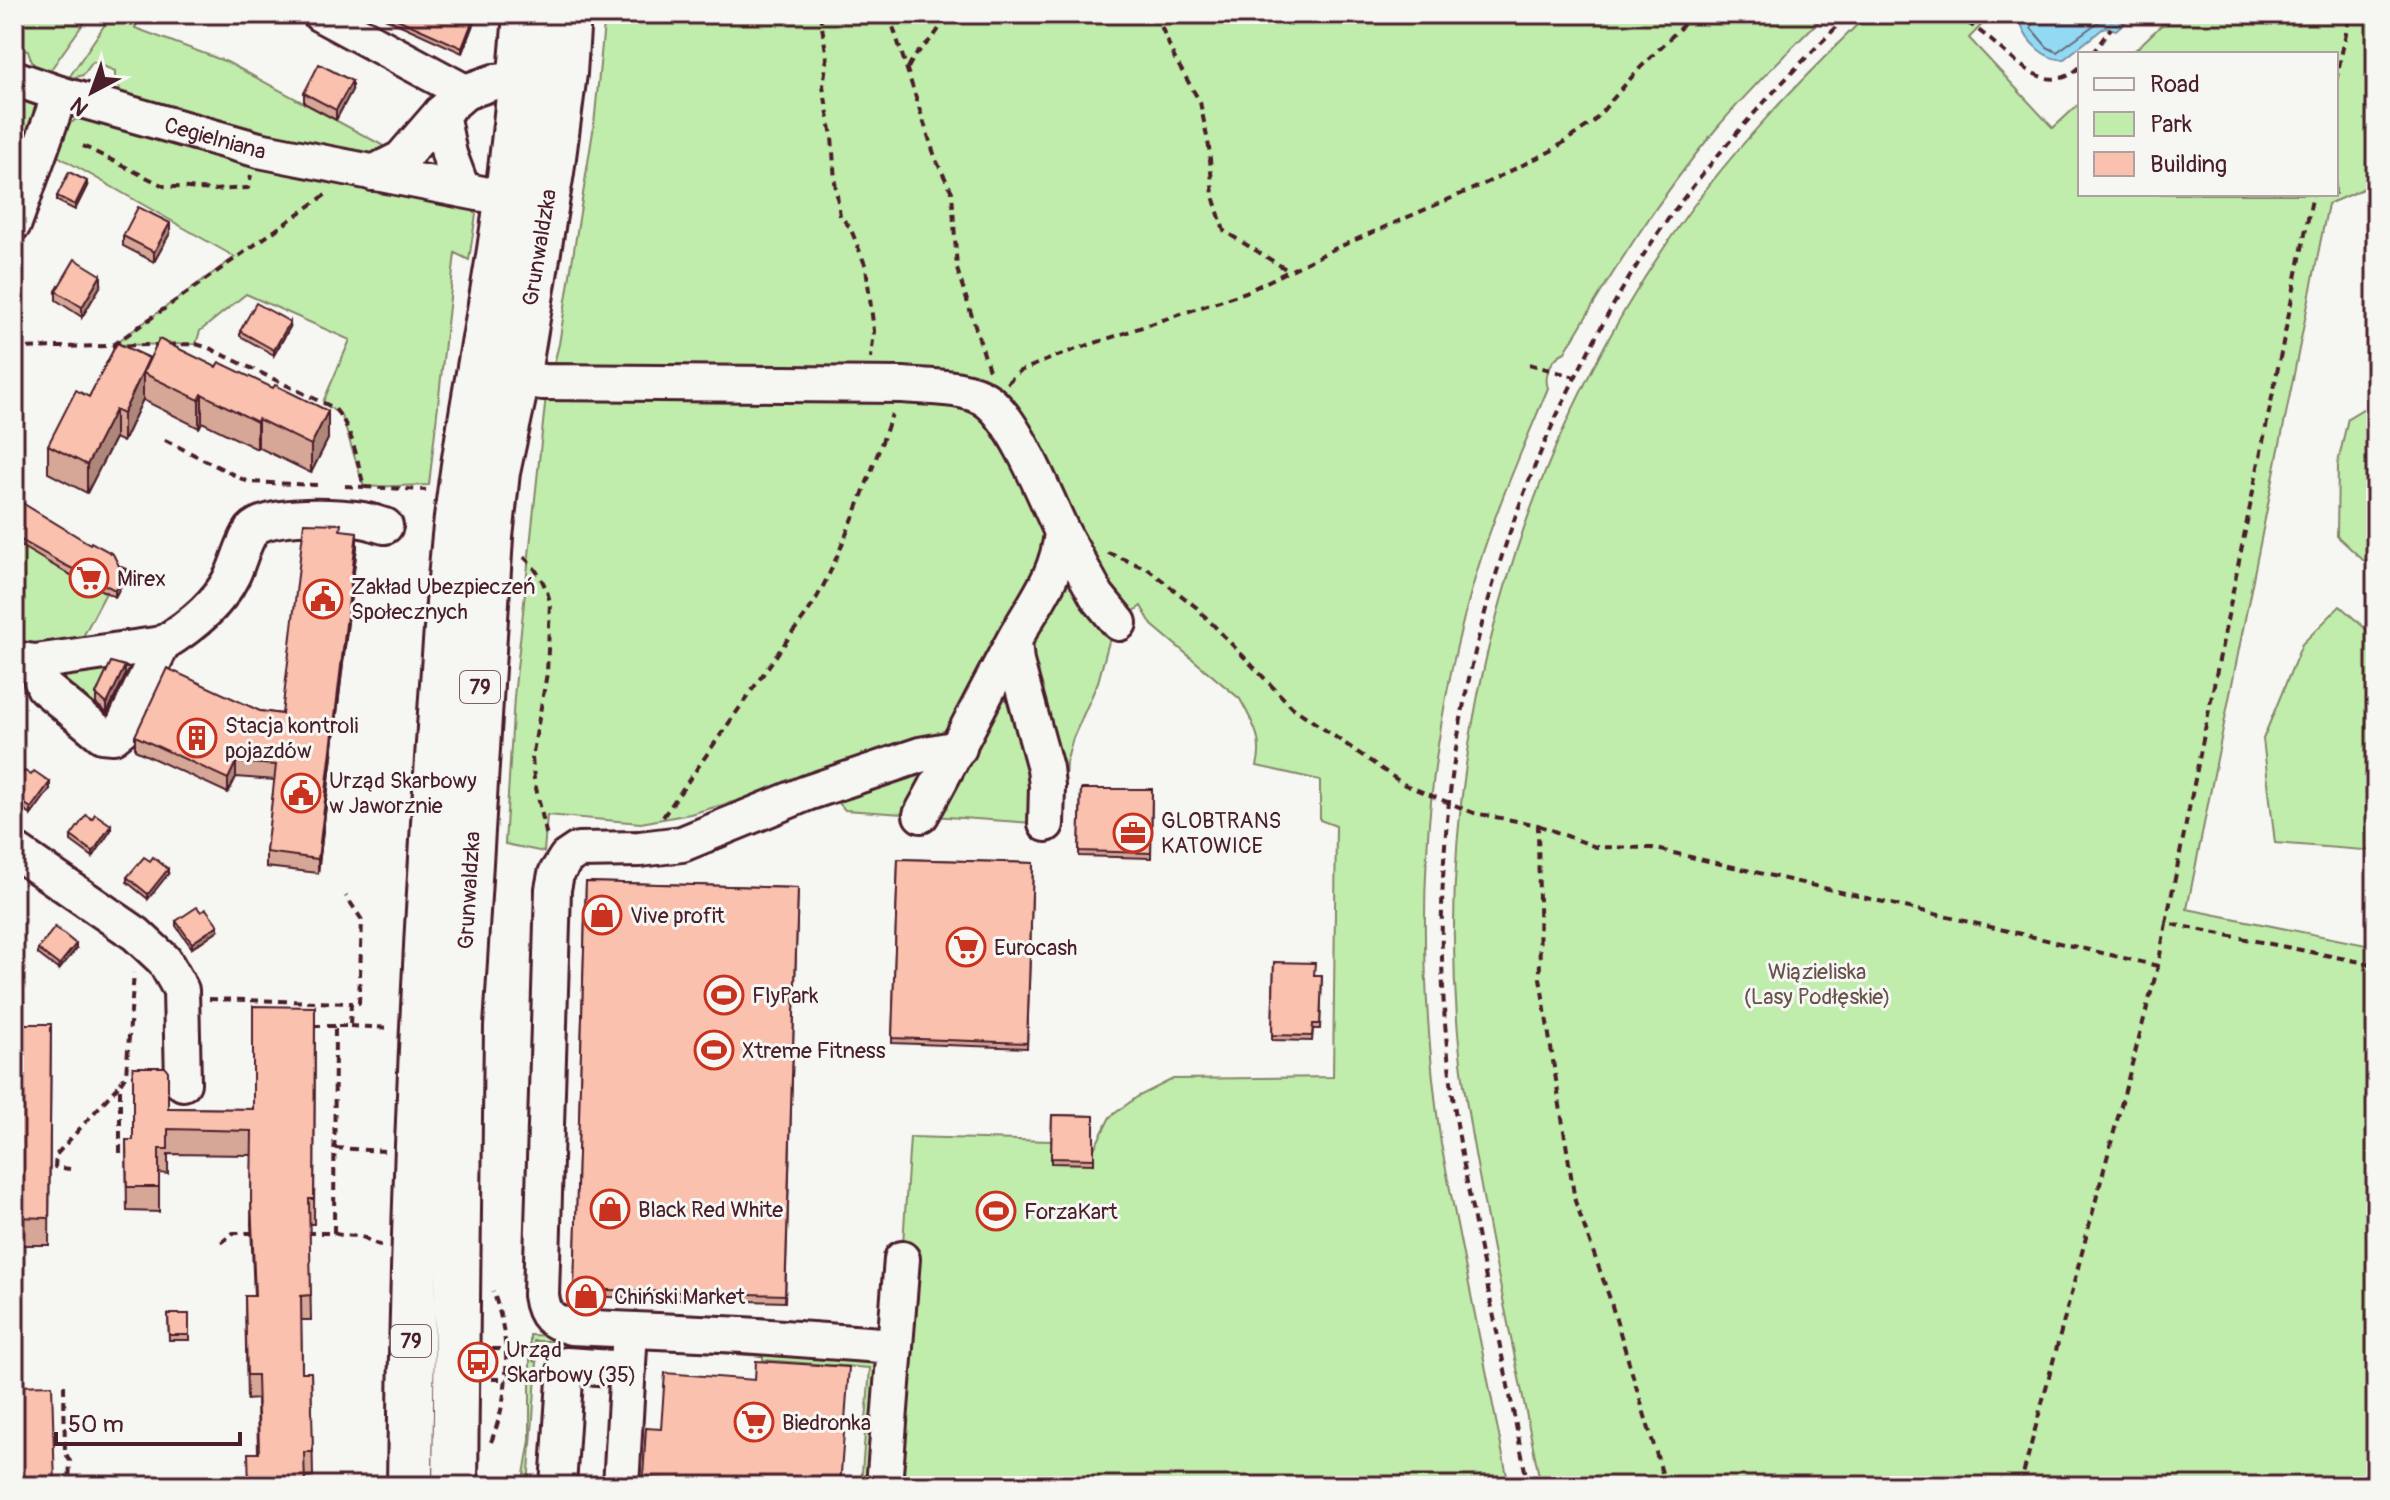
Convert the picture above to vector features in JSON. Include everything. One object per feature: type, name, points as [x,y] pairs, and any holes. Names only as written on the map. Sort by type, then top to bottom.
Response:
[{"type":"main road","name":"Grunwaldzka","points":[[455,1486],[458,1067],[490,537],[497,472],[517,379],[527,200],[521,80],[526,14]]},
{"type":"main road","name":"Grunwaldzka","points":[[410,1486],[413,1235],[428,918],[443,678],[460,493],[527,200],[564,73],[568,14]]},
{"type":"street","points":[[320,14],[453,103]]},
{"type":"street","name":"Cegielniana","points":[[14,78],[259,150],[527,200]]},
{"type":"street","points":[[373,173],[401,159],[453,103],[494,82],[521,80]]},
{"type":"street","points":[[14,223],[60,94]]},
{"type":"street","points":[[453,103],[449,154],[462,189]]},
{"type":"street","points":[[517,379],[543,382],[903,385],[953,388],[987,400],[1012,429],[1097,596],[1119,623]]},
{"type":"street","points":[[162,644],[122,729],[113,736],[102,735],[44,687],[24,660],[162,644],[185,630],[214,604],[230,580],[252,530],[263,522],[284,518],[331,518],[367,520],[385,526]]},
{"type":"street","points":[[921,815],[1014,641],[1054,574],[1062,532]]},
{"type":"street","points":[[1014,641],[1016,662],[1045,768],[1046,824]]},
{"type":"street","points":[[895,1346],[568,1326],[555,1323],[543,1309],[553,889],[556,874],[566,858],[578,850],[640,849],[682,844],[807,793],[920,755],[959,748]]},
{"type":"street","points":[[14,850],[136,934],[164,960],[181,990],[183,1083]]},
{"type":"street","points":[[884,1486],[902,1259]]},
{"type":"street","points":[[558,1486],[551,1370],[568,1326]]},
{"type":"street","points":[[621,1486],[630,1330]]},
{"type":"street","points":[[551,1370],[628,1369]]},
{"type":"path","points":[[820,14],[827,58],[823,86],[832,136],[840,216],[850,227],[866,267],[874,331],[866,385]]},
{"type":"path","points":[[889,14],[936,160],[952,192],[957,269],[989,369],[987,400]]},
{"type":"path","points":[[907,71],[915,53],[941,30],[944,14]]},
{"type":"path","points":[[1156,14],[1175,59],[1200,102],[1209,147],[1213,196],[1224,231],[1289,271]]},
{"type":"path","points":[[987,400],[1020,371],[1246,292],[1551,151],[1593,122],[1637,71],[1694,14]]},
{"type":"path","points":[[1528,1486],[1471,1209],[1452,1094],[1443,991],[1442,891],[1448,802],[1464,700],[1495,573],[1540,449],[1616,301],[1671,214],[1730,139],[1850,14]]},
{"type":"path","points":[[1956,14],[1978,28],[2029,72],[2044,79],[2059,79],[2078,69]]},
{"type":"path","points":[[2338,71],[2350,14]]},
{"type":"path","points":[[2093,52],[2111,28]]},
{"type":"path","points":[[83,146],[164,186],[212,190],[248,188],[259,150]]},
{"type":"path","points":[[113,345],[334,189]]},
{"type":"path","points":[[2020,1486],[2158,966],[2313,196]]},
{"type":"path","points":[[14,348],[196,344],[209,348],[323,402],[342,417],[364,487]]},
{"type":"path","points":[[1529,364],[1575,377]]},
{"type":"path","points":[[640,849],[792,633],[811,611],[826,584],[867,485],[903,385]]},
{"type":"path","points":[[165,440],[248,482],[322,485]]},
{"type":"path","points":[[336,486],[436,491]]},
{"type":"path","points":[[516,549],[533,565],[550,603],[547,673],[532,758],[556,874]]},
{"type":"path","points":[[1107,552],[1148,569],[1196,607],[1292,707],[1366,760],[1405,785],[1474,813],[1538,825],[1596,847],[1652,848],[2158,966]]},
{"type":"path","points":[[1538,825],[1540,978],[1575,1201],[1609,1296],[1666,1486]]},
{"type":"path","points":[[214,1000],[359,1003],[362,920],[346,896]]},
{"type":"path","points":[[2166,923],[2376,965]]},
{"type":"path","points":[[70,1169],[55,1167],[56,1155],[126,1075],[134,973]]},
{"type":"path","points":[[294,1002],[294,1014]]},
{"type":"path","points":[[350,1026],[351,1003]]},
{"type":"path","points":[[308,1026],[396,1028]]},
{"type":"path","points":[[334,1233],[335,1026]]},
{"type":"path","points":[[120,1084],[120,1153]]},
{"type":"path","points":[[335,1148],[391,1151]]},
{"type":"path","points":[[221,1243],[233,1233],[262,1233]]},
{"type":"path","points":[[305,1233],[361,1237],[375,1245],[385,1245]]},
{"type":"path","points":[[488,1450],[507,1388],[507,1349],[500,1310],[490,1285]]},
{"type":"path","points":[[492,1349],[507,1349]]},
{"type":"path","points":[[492,1379],[551,1370]]},
{"type":"path","points":[[64,1385],[69,1486]]},
{"type":"green space","points":[[14,14],[90,14],[47,75],[34,65],[28,51],[14,47]]},
{"type":"green space","points":[[112,14],[141,14],[135,28],[227,62],[382,145],[387,152],[349,159],[122,94],[115,71],[93,62],[83,75],[68,79]]},
{"type":"green space","points":[[605,14],[1826,14],[1742,99],[1695,155],[1636,238],[1565,352],[1550,367],[1548,388],[1493,522],[1458,640],[1433,783],[1427,854],[1427,998],[1441,1144],[1509,1486],[896,1486],[902,1259],[910,1137],[1051,1141],[1093,1164],[1094,1149],[1110,1117],[1137,1097],[1173,1079],[1333,1077],[1336,826],[1320,820],[1320,780],[1257,766],[1258,740],[1240,699],[1152,625],[1141,606],[1119,623],[1111,634],[1098,682],[1073,738],[1066,763],[1062,825],[845,810],[818,778],[690,814],[641,823],[547,815],[544,852],[505,844],[514,697],[546,395],[559,344],[594,125]]},
{"type":"green space","name":"Wiązieliska (Lasy Podłęskie)","points":[[1868,14],[1992,14],[1969,38],[2053,128],[2078,105],[2078,196],[2338,196],[2338,52],[2133,52],[2173,14],[2376,14],[2376,200],[2367,187],[2328,204],[2187,909],[2376,947],[2376,1486],[1541,1486],[1478,1173],[1459,1044],[1454,935],[1459,827],[1473,720],[1497,614],[1530,511],[1572,411],[1622,314],[1681,223],[1746,140]]},
{"type":"green space","points":[[14,85],[36,103],[37,116],[14,179]]},
{"type":"green space","points":[[83,115],[467,204],[476,214],[469,260],[455,253],[429,485],[364,487],[342,417],[323,402],[350,340],[246,294],[200,331],[196,344],[113,345],[235,257],[56,155],[60,130]]},
{"type":"green space","points":[[2376,401],[2376,572],[2337,536],[2338,463],[2348,418]]},
{"type":"green space","points":[[14,542],[106,593],[77,648],[14,649]]},
{"type":"green space","points":[[2340,606],[2376,638],[2376,851],[2275,843],[2263,739],[2302,644]]},
{"type":"green space","points":[[121,662],[139,674],[111,730],[43,671]]},
{"type":"green space","points":[[530,1335],[557,1336],[557,1341],[534,1341],[533,1361],[537,1362],[528,1486],[522,1486],[530,1440]]},
{"type":"green space","points":[[645,1343],[880,1360],[871,1486],[861,1486],[870,1368],[763,1360],[763,1356],[645,1348]]},
{"type":"water","points":[[2030,14],[2134,14],[2116,30],[2105,27],[2064,59],[2057,59],[2043,53],[2027,37],[2021,24]]},
{"type":"building","points":[[386,14],[468,14],[474,17],[462,48]]},
{"type":"building","points":[[319,64],[352,81],[336,110],[304,93]]},
{"type":"building","points":[[69,172],[87,181],[75,205],[57,196]]},
{"type":"building","points":[[138,207],[170,223],[154,252],[123,236]]},
{"type":"building","points":[[75,259],[101,275],[82,307],[56,291]]},
{"type":"building","points":[[256,303],[290,322],[274,350],[240,331]]},
{"type":"building","points":[[159,339],[216,367],[219,362],[328,411],[311,445],[202,394],[199,400],[143,373]]},
{"type":"building","points":[[117,343],[149,358],[123,414],[115,410],[87,465],[48,445],[76,390],[89,397]]},
{"type":"building","points":[[14,498],[90,544],[113,554],[119,566],[126,569],[115,590],[14,536]]},
{"type":"building","points":[[304,523],[341,524],[340,530],[357,532],[318,859],[266,852],[276,765],[236,762],[228,779],[135,736],[167,668],[260,711],[282,714]]},
{"type":"building","points":[[111,662],[125,666],[107,704],[96,694]]},
{"type":"building","points":[[14,766],[31,775],[34,771],[50,782],[31,808],[14,796]]},
{"type":"building","points":[[1081,789],[1152,789],[1151,853],[1079,851]]},
{"type":"building","points":[[95,814],[111,825],[93,852],[71,836],[86,815],[92,819]]},
{"type":"building","points":[[144,857],[150,861],[153,857],[168,869],[148,894],[127,877]]},
{"type":"building","points":[[898,859],[1033,863],[1027,1043],[892,1038]]},
{"type":"building","points":[[586,882],[798,888],[785,1295],[574,1289]]},
{"type":"building","points":[[197,907],[201,912],[206,909],[218,925],[192,943],[176,921]]},
{"type":"building","points":[[55,927],[76,944],[59,965],[38,949]]},
{"type":"building","points":[[1274,962],[1315,963],[1314,975],[1322,975],[1320,1024],[1313,1024],[1312,1036],[1272,1035]]},
{"type":"building","points":[[253,1006],[315,1007],[314,1199],[309,1199],[311,1295],[301,1296],[302,1372],[311,1372],[313,1452],[304,1452],[305,1486],[249,1486],[248,1453],[259,1453],[257,1375],[247,1375],[245,1296],[255,1296],[252,1131],[168,1129],[168,1149],[159,1149],[159,1187],[127,1187],[126,1140],[133,1140],[133,1067],[165,1067],[168,1071],[168,1108],[253,1109]]},
{"type":"building","points":[[14,1024],[51,1024],[49,1218],[14,1217]]},
{"type":"building","points":[[1052,1115],[1094,1116],[1094,1159],[1051,1158]]},
{"type":"building","points":[[168,1314],[189,1314],[189,1335],[169,1335]]},
{"type":"building","name":"Biedronka","points":[[756,1361],[849,1367],[840,1486],[743,1486],[643,1478],[646,1428],[661,1429],[665,1373],[755,1380]]},
{"type":"building","points":[[52,1385],[55,1486],[14,1486],[14,1386]]},
{"type":"place","name":"Mirex","points":[[89,578]]},
{"type":"place","name":"Zakład Ubezpieczeń Społecznych","points":[[323,599]]},
{"type":"place","name":"Stacja kontroli pojazdów","points":[[197,738]]},
{"type":"place","name":"Urząd Skarbowy w Jaworznie","points":[[301,793]]},
{"type":"place","name":"GLOBTRANS KATOWICE","points":[[1133,833]]},
{"type":"place","name":"Vive profit","points":[[602,915]]},
{"type":"place","name":"Eurocash","points":[[966,947]]},
{"type":"place","name":"FlyPark","points":[[724,995]]},
{"type":"place","name":"Xtreme Fitness","points":[[714,1050]]},
{"type":"place","name":"Black Red White","points":[[610,1209]]},
{"type":"place","name":"ForzaKart","points":[[996,1211]]},
{"type":"place","name":"Chiński Market","points":[[586,1296]]},
{"type":"place","name":"Urząd Skarbowy (35)","points":[[478,1362]]},
{"type":"place","name":"Biedronka","points":[[754,1422]]}]
